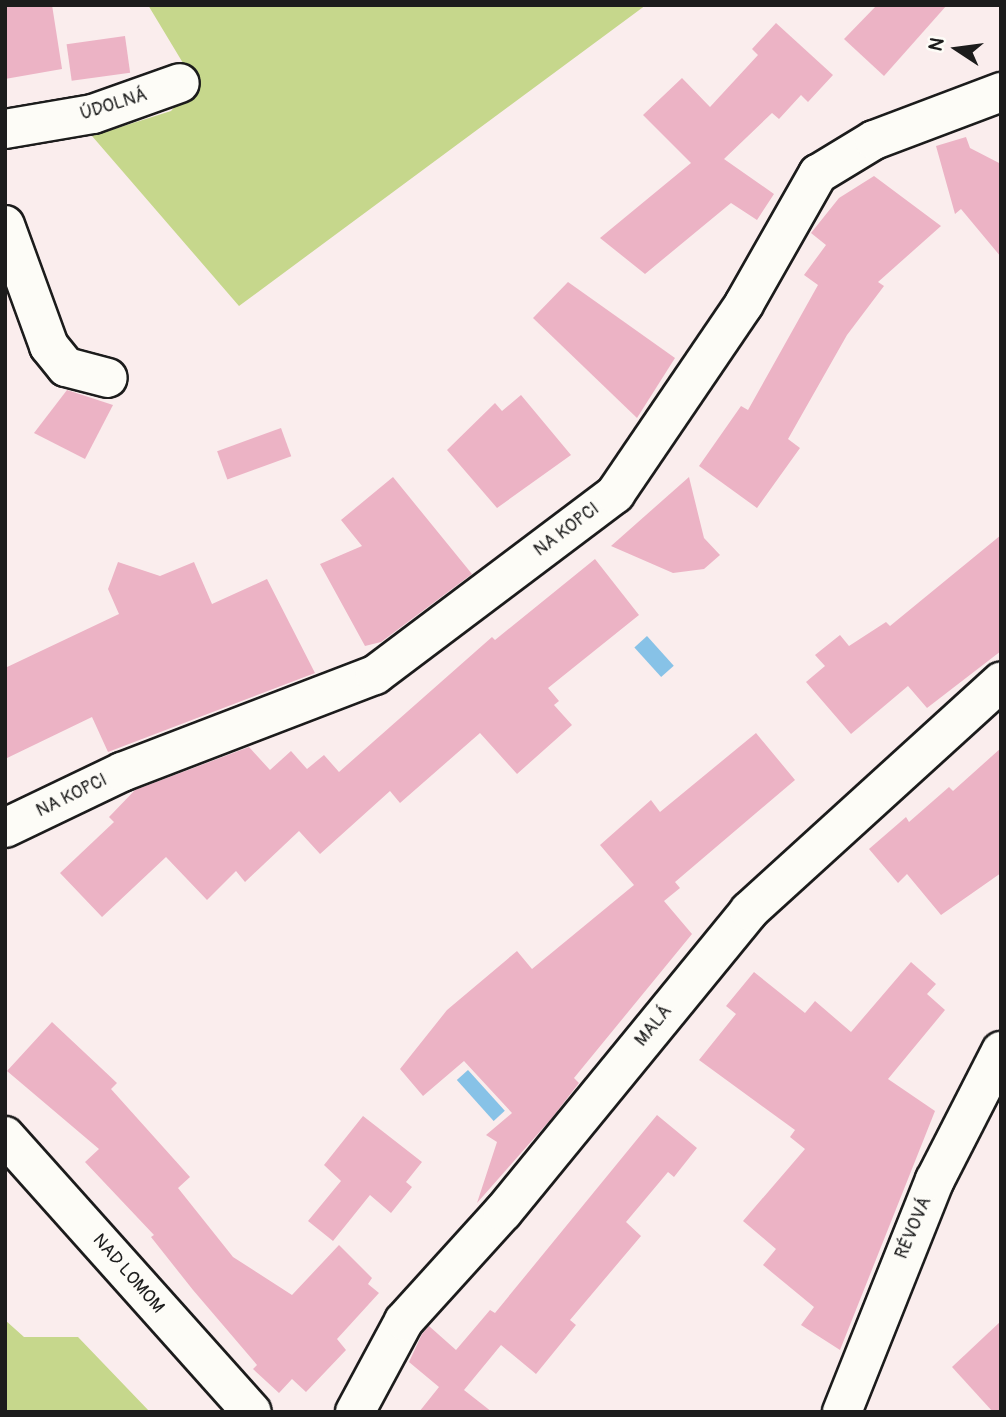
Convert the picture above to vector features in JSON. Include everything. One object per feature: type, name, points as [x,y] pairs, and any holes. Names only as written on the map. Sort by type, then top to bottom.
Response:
[{"type":"street","name":"ÚDOLNÁ","points":[[5,129],[93,114],[180,83]]},
{"type":"street","name":"NA KOPCI","points":[[5,828],[122,772],[374,676],[615,494],[744,304],[818,174],[874,140],[1001,92]]},
{"type":"street","points":[[5,225],[49,346],[66,367],[108,378]]},
{"type":"street","name":"MALÁ","points":[[355,1412],[404,1321],[503,1212],[749,911],[1001,682]]},
{"type":"street","name":"RÉVOVÁ","points":[[842,1412],[906,1247],[989,1105],[1001,1051]]},
{"type":"street","name":"NAD LOMOM","points":[[5,1136],[244,1408]]},
{"type":"green space","points":[[148,5],[646,5],[239,306],[92,136],[171,111],[195,83]]},
{"type":"green space","points":[[5,1320],[24,1337],[78,1337],[150,1412],[5,1412]]},
{"type":"water","points":[[647,636],[674,666],[661,677],[634,647]]},
{"type":"water","points":[[468,1070],[505,1111],[494,1121],[457,1080]]},
{"type":"building","points":[[5,5],[52,5],[62,69],[5,79]]},
{"type":"building","points":[[877,5],[947,5],[884,76],[844,39]]},
{"type":"building","points":[[776,23],[833,75],[808,102],[801,95],[779,119],[772,113],[724,159],[774,194],[757,220],[731,203],[645,274],[600,238],[691,163],[643,115],[682,78],[710,107],[758,55],[752,49]]},
{"type":"building","points":[[125,36],[130,73],[72,81],[67,44]]},
{"type":"building","points":[[966,137],[970,148],[1001,164],[1001,257],[961,209],[955,214],[936,146]]},
{"type":"building","points":[[874,176],[941,226],[878,282],[884,286],[847,335],[788,439],[800,448],[757,508],[699,466],[741,406],[748,410],[818,285],[804,275],[826,245],[811,233],[839,198]]},
{"type":"building","points":[[568,282],[675,358],[637,418],[533,318]]},
{"type":"building","points":[[67,390],[113,405],[85,459],[34,433]]},
{"type":"building","points":[[521,395],[571,455],[497,508],[447,450],[495,403],[502,411]]},
{"type":"building","points":[[281,428],[291,456],[227,479],[217,451]]},
{"type":"building","points":[[393,477],[472,574],[381,642],[365,646],[320,564],[362,546],[341,520]]},
{"type":"building","points":[[689,477],[704,538],[720,555],[704,569],[673,573],[611,546]]},
{"type":"building","points":[[1001,535],[1001,651],[927,708],[908,686],[851,734],[806,682],[825,666],[815,655],[840,635],[849,646],[886,622],[890,626]]},
{"type":"building","points":[[595,559],[639,615],[548,688],[559,701],[554,705],[572,725],[517,774],[480,733],[400,803],[390,791],[320,854],[299,831],[245,882],[236,871],[207,900],[166,857],[102,917],[60,873],[114,822],[109,817],[135,790],[249,747],[270,770],[291,751],[307,769],[324,755],[339,772],[492,637],[495,640]]},
{"type":"building","points":[[118,562],[160,576],[194,562],[212,604],[267,579],[315,673],[108,752],[92,717],[5,759],[5,668],[119,614],[108,589]]},
{"type":"building","points":[[756,733],[795,780],[675,882],[680,888],[664,901],[692,934],[574,1078],[579,1083],[551,1119],[477,1203],[497,1142],[486,1135],[512,1113],[464,1061],[423,1096],[400,1069],[447,1010],[517,951],[532,969],[634,885],[600,845],[651,800],[660,812]]},
{"type":"building","points":[[1001,748],[1001,873],[941,915],[907,874],[898,883],[869,849],[906,817],[909,822],[949,787],[953,791]]},
{"type":"building","points":[[911,962],[936,984],[927,994],[945,1010],[888,1079],[935,1111],[840,1350],[801,1325],[814,1307],[763,1265],[776,1249],[743,1221],[805,1149],[790,1137],[795,1130],[699,1060],[736,1014],[726,1006],[754,972],[805,1013],[815,1001],[851,1032]]},
{"type":"building","points":[[52,1022],[117,1083],[111,1089],[190,1177],[178,1188],[233,1257],[292,1295],[339,1245],[372,1278],[368,1284],[379,1293],[337,1339],[346,1350],[306,1392],[292,1379],[279,1393],[253,1369],[257,1365],[151,1237],[154,1235],[85,1162],[99,1149],[7,1071]]},
{"type":"building","points":[[657,1115],[697,1148],[674,1177],[668,1172],[626,1222],[641,1236],[570,1320],[576,1325],[536,1374],[501,1345],[464,1390],[492,1412],[419,1412],[439,1387],[409,1362],[422,1334],[429,1326],[456,1350],[490,1310],[495,1313]]},
{"type":"building","points":[[363,1116],[422,1162],[406,1182],[412,1187],[391,1213],[370,1195],[333,1241],[308,1221],[341,1181],[324,1165]]},
{"type":"building","points":[[1001,1321],[1001,1412],[993,1412],[952,1367]]}]
